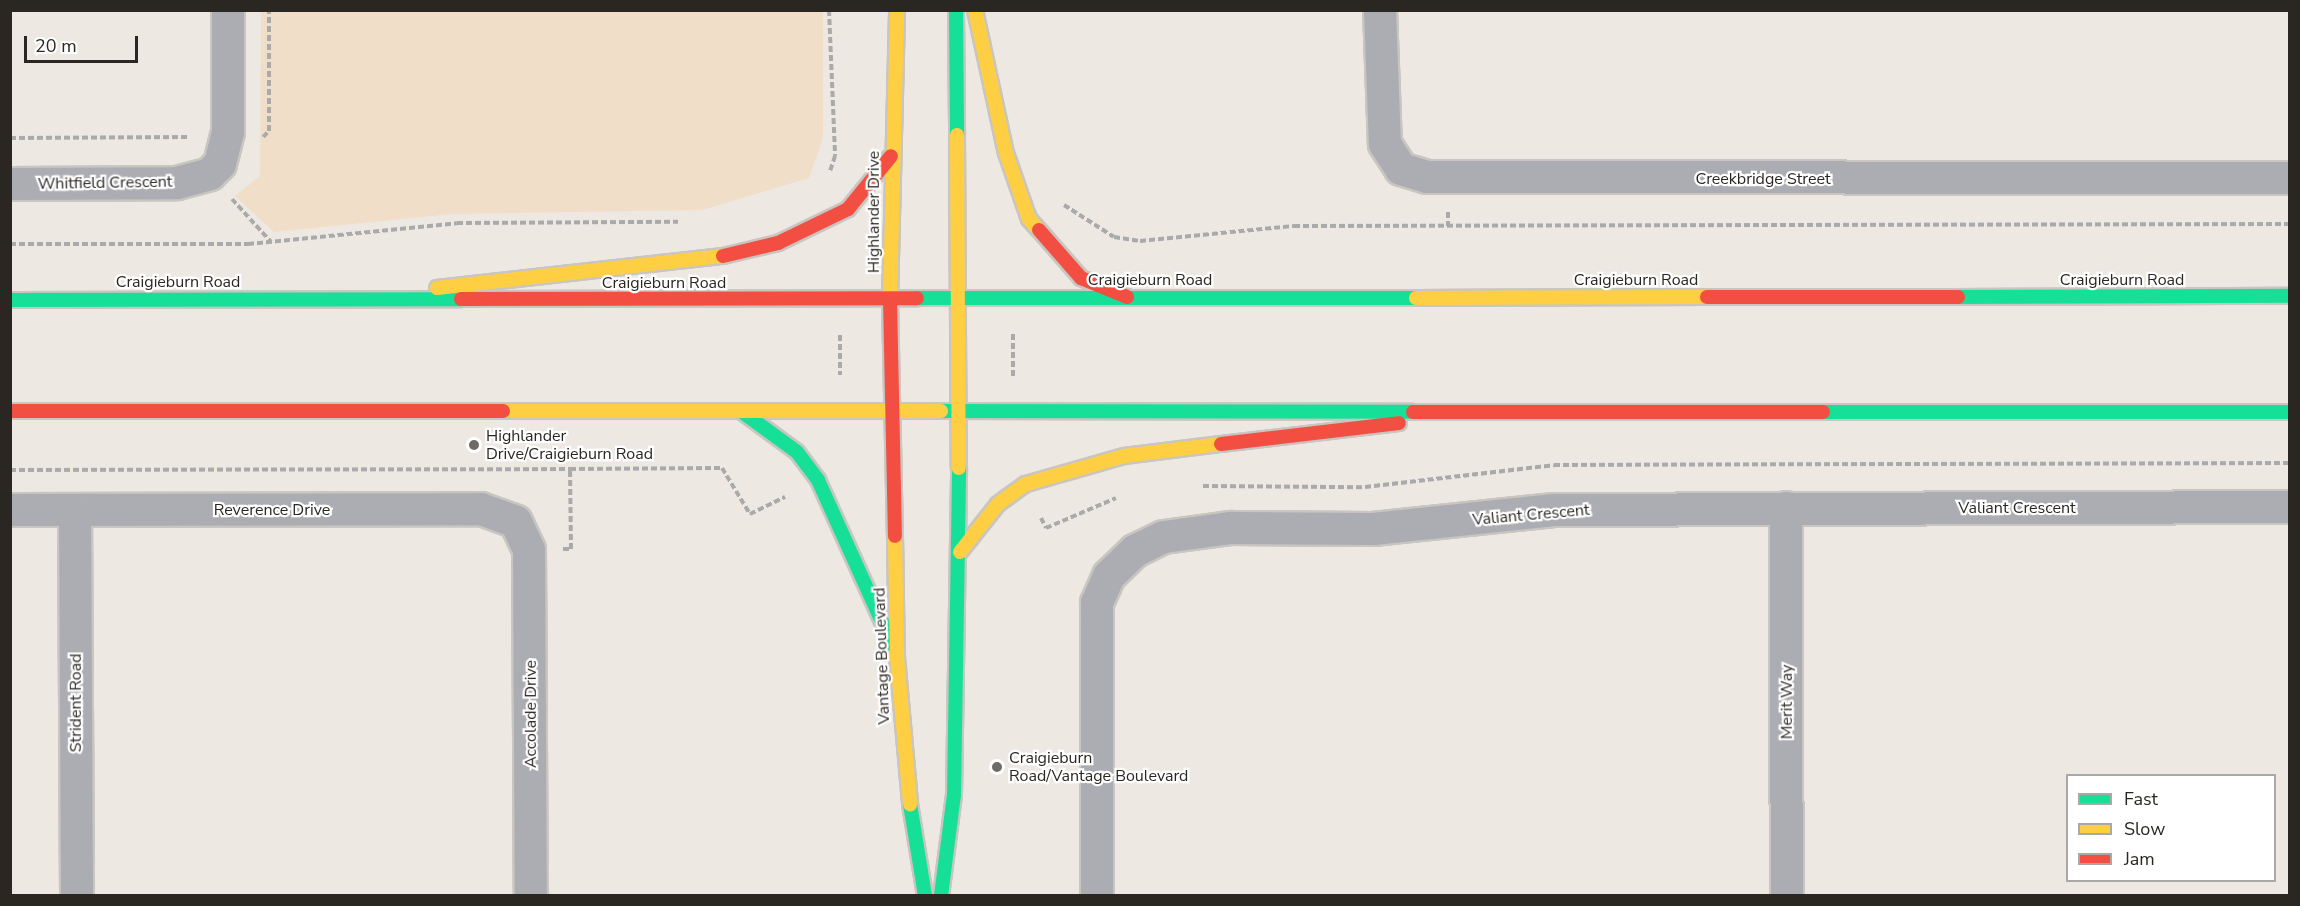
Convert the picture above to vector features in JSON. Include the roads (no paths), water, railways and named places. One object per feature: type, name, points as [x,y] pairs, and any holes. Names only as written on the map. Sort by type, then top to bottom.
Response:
[{"type":"main road","name":"Highlander Drive","points":[[892,414],[891,156],[897,10]]},
{"type":"main road","points":[[941,896],[954,795],[960,552],[960,299],[956,10]]},
{"type":"main road","points":[[975,10],[1006,153],[1029,219],[1081,278],[1127,297]]},
{"type":"main road","points":[[343,299],[727,256],[778,243],[848,208],[891,156]]},
{"type":"main road","name":"Craigieburn Road","points":[[10,300],[891,301],[1014,297],[2289,296]]},
{"type":"main road","points":[[10,411],[741,411],[840,414],[2289,412]]},
{"type":"main road","points":[[741,411],[797,452],[818,480],[897,657]]},
{"type":"main road","points":[[960,552],[998,504],[1026,484],[1064,471],[1124,456],[1482,413]]},
{"type":"main road","name":"Vantage Boulevard","points":[[892,414],[897,657],[903,760],[925,896]]},
{"type":"street","name":"Whitfield Crescent","points":[[10,184],[177,183],[210,174],[220,164],[228,137],[228,10]]},
{"type":"street","name":"Creekbridge Street","points":[[1380,10],[1385,144],[1401,169],[1427,177],[2289,178]]},
{"type":"street","name":"Valiant Crescent","points":[[1097,896],[1095,626],[1108,576],[1135,551],[1164,537],[1231,528],[1373,529],[1554,510],[2289,507]]},
{"type":"street","name":"Merit Way","points":[[1786,508],[1787,896]]},
{"type":"street","name":"Reverence Drive","points":[[10,510],[481,509],[505,515],[527,542]]},
{"type":"street","name":"Strident Road","points":[[75,510],[77,896]]},
{"type":"street","name":"Accolade Drive","points":[[527,542],[531,896]]},
{"type":"place","name":"Highlander Drive/Craigieburn Road","points":[[474,445]]},
{"type":"place","name":"Craigieburn Road/Vantage Boulevard","points":[[997,767]]}]
